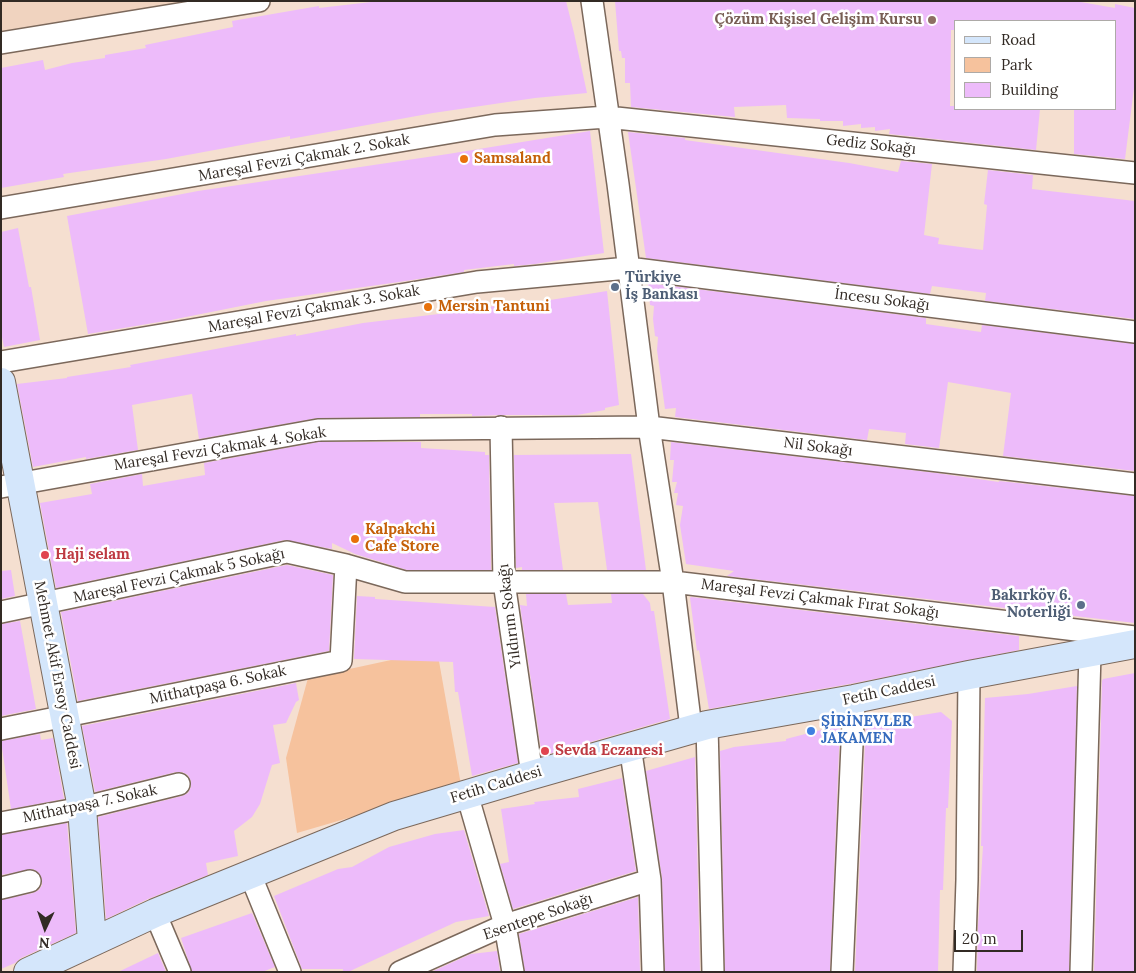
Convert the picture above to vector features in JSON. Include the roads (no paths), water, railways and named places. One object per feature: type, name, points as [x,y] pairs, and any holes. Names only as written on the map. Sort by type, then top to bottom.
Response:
[{"type":"street","points":[[1,43],[259,1]]},
{"type":"street","points":[[592,1],[618,184],[649,427],[673,582],[699,727],[713,972]]},
{"type":"street","name":"Gediz Sokağı","points":[[608,117],[1135,173]]},
{"type":"street","name":"Mareşal Fevzi Çakmak 2. Sokak","points":[[1,208],[495,125],[608,117]]},
{"type":"street","name":"İncesu Sokağı","points":[[628,268],[1135,332]]},
{"type":"street","name":"Mareşal Fevzi Çakmak 3. Sokak","points":[[1,362],[477,282],[628,268]]},
{"type":"street","name":"Mehmet Akif Ersoy Caddesi","points":[[1,382],[11,485],[43,604],[82,808],[92,941]]},
{"type":"street","name":"Nil Sokağı","points":[[501,427],[649,427],[1135,484]]},
{"type":"street","name":"Mareşal Fevzi Çakmak 4. Sokak","points":[[11,485],[318,430],[501,427]]},
{"type":"street","name":"Yıldırım Sokağı","points":[[501,427],[504,582],[532,775]]},
{"type":"street","name":"Mareşal Fevzi Çakmak 5 Sokağı","points":[[1,612],[287,552],[346,565],[405,582],[504,582]]},
{"type":"street","name":"Mithatpaşa 6. Sokak","points":[[1,729],[341,661],[346,565]]},
{"type":"street","name":"Mareşal Fevzi Çakmak Fırat Sokağı","points":[[504,582],[673,582],[1135,637]]},
{"type":"street","name":"Fetih Caddesi","points":[[33,971],[92,941],[250,874],[394,816],[466,794],[699,727],[854,700],[969,675],[1135,644]]},
{"type":"street","points":[[1081,972],[1090,653]]},
{"type":"street","points":[[964,972],[969,675]]},
{"type":"street","points":[[842,972],[854,700]]},
{"type":"street","points":[[630,746],[650,880],[653,972]]},
{"type":"street","name":"Mithatpaşa 7. Sokak","points":[[1,823],[82,808],[179,784]]},
{"type":"street","points":[[466,794],[505,925],[513,972]]},
{"type":"street","points":[[250,874],[290,972]]},
{"type":"street","name":"Esentepe Sokağı","points":[[400,972],[505,925],[650,880]]},
{"type":"street","points":[[1,888],[30,881]]},
{"type":"street","points":[[155,913],[180,972]]},
{"type":"place","name":"Çözüm Kişisel Gelişim Kursu","points":[[932,20]]},
{"type":"place","name":"Samsaland","points":[[464,159]]},
{"type":"place","name":"Türkiye İş Bankası","points":[[615,287]]},
{"type":"place","name":"Mersin Tantuni","points":[[428,307]]},
{"type":"place","name":"Kalpakchi Cafe Store","points":[[355,539]]},
{"type":"place","name":"Haji selam","points":[[45,555]]},
{"type":"place","name":"Bakırköy 6. Noterliği","points":[[1081,605]]},
{"type":"place","name":"ŞİRİNEVLER JAKAMEN","points":[[811,731]]},
{"type":"place","name":"Sevda Eczanesi","points":[[545,751]]}]
